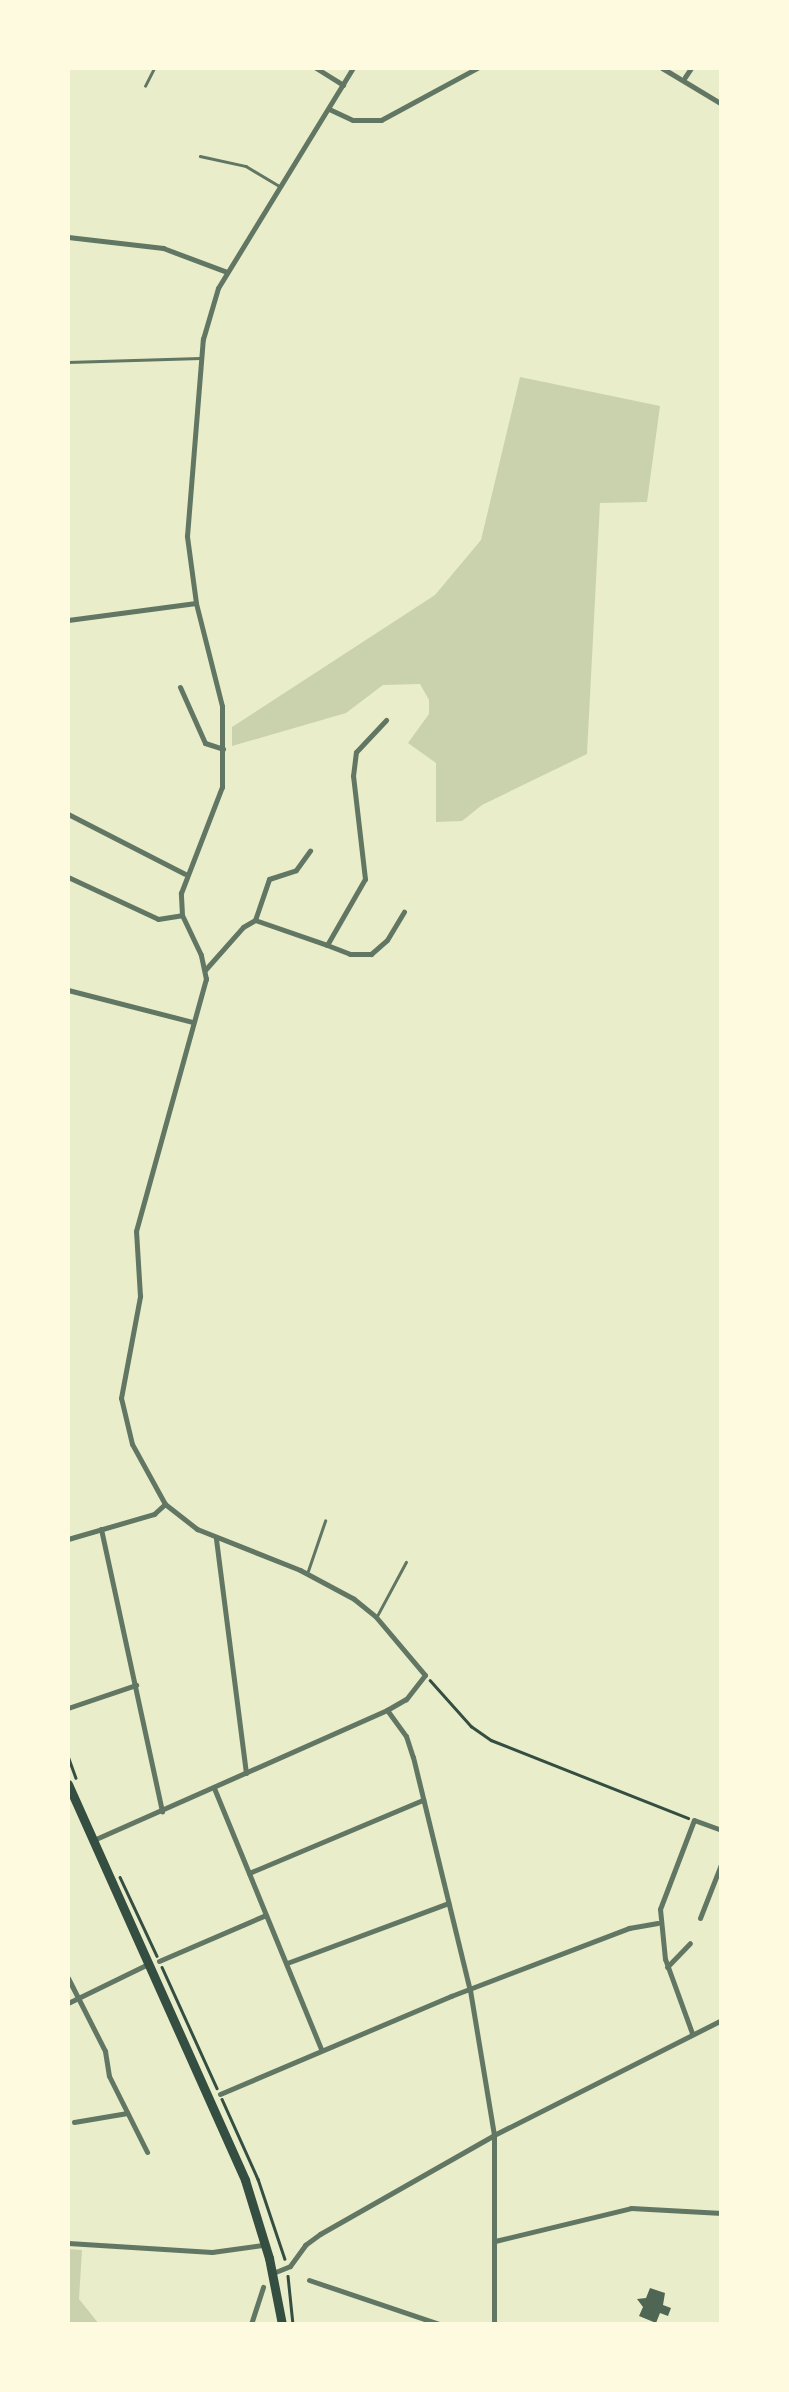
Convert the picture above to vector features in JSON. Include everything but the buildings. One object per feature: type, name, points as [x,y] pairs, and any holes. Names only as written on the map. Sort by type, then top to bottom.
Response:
[{"type":"main road","points":[[72,1781],[92,1841],[233,2150],[266,2244],[282,2324]]},
{"type":"street","points":[[316,68],[343,85]]},
{"type":"street","points":[[206,970],[182,914],[186,874],[219,800],[223,749],[220,690],[196,603],[187,536],[187,494],[207,312],[227,272],[352,68]]},
{"type":"street","points":[[329,108],[353,120],[381,120],[477,68]]},
{"type":"street","points":[[662,68],[685,78],[722,104]]},
{"type":"street","points":[[685,78],[691,68]]},
{"type":"street","points":[[68,237],[163,248],[227,272]]},
{"type":"street","points":[[68,620],[196,603]]},
{"type":"street","points":[[180,687],[205,743],[223,749]]},
{"type":"street","points":[[327,945],[364,879],[354,790],[356,752],[363,738],[386,720]]},
{"type":"street","points":[[68,814],[186,874]]},
{"type":"street","points":[[92,1841],[388,1710],[406,1700],[425,1674],[376,1617],[348,1595],[187,1524],[165,1504],[132,1444],[121,1398],[140,1296],[136,1231],[206,970],[243,927],[256,920],[269,879],[296,870],[310,851]]},
{"type":"street","points":[[68,876],[158,919],[182,914]]},
{"type":"street","points":[[256,920],[350,954],[372,954],[387,940],[404,912]]},
{"type":"street","points":[[68,990],[194,1022]]},
{"type":"street","points":[[68,1539],[154,1514],[165,1504]]},
{"type":"street","points":[[101,1529],[162,1812]]},
{"type":"street","points":[[216,1538],[246,1774]]},
{"type":"street","points":[[68,1708],[136,1685]]},
{"type":"street","points":[[388,1710],[406,1736],[470,1990],[494,2135],[494,2324]]},
{"type":"street","points":[[214,1788],[322,2050]]},
{"type":"street","points":[[249,1873],[423,1800]]},
{"type":"street","points":[[692,2034],[667,1966],[658,1923],[694,1820],[722,1830]]},
{"type":"street","points":[[700,1918],[722,1862]]},
{"type":"street","points":[[286,1964],[448,1903]]},
{"type":"street","points":[[159,1960],[266,1915]]},
{"type":"street","points":[[220,2094],[470,1990],[630,1928],[658,1923]]},
{"type":"street","points":[[667,1966],[690,1944]]},
{"type":"street","points":[[68,2003],[148,1964]]},
{"type":"street","points":[[68,1978],[105,2051],[110,2076],[146,2152]]},
{"type":"street","points":[[273,2272],[290,2266],[320,2234],[494,2135],[722,2020]]},
{"type":"street","points":[[74,2122],[127,2113]]},
{"type":"street","points":[[495,2241],[618,2210],[658,2207],[722,2214]]},
{"type":"street","points":[[68,2243],[212,2252],[266,2244]]},
{"type":"street","points":[[309,2280],[421,2322],[439,2324]]},
{"type":"street","points":[[250,2324],[263,2287]]},
{"type":"lane","points":[[145,86],[154,68]]},
{"type":"lane","points":[[200,156],[246,166],[280,186]]},
{"type":"lane","points":[[68,362],[202,358]]},
{"type":"lane","points":[[307,1574],[325,1520]]},
{"type":"lane","points":[[376,1617],[406,1562]]},
{"type":"path","points":[[425,1674],[471,1726],[492,1740],[694,1820]]},
{"type":"path","points":[[68,1756],[72,1781]]},
{"type":"path","points":[[115,1865],[258,2179],[286,2262]]},
{"type":"path","points":[[288,2274],[293,2324]]},
{"type":"green space","points":[[520,377],[660,406],[647,502],[600,503],[587,754],[482,805],[462,821],[436,822],[436,763],[408,743],[429,714],[429,700],[420,684],[383,685],[346,713],[232,746],[232,727],[435,595],[481,540]]},
{"type":"green space","points":[[68,2249],[82,2250],[79,2299],[99,2324],[68,2324]]}]
